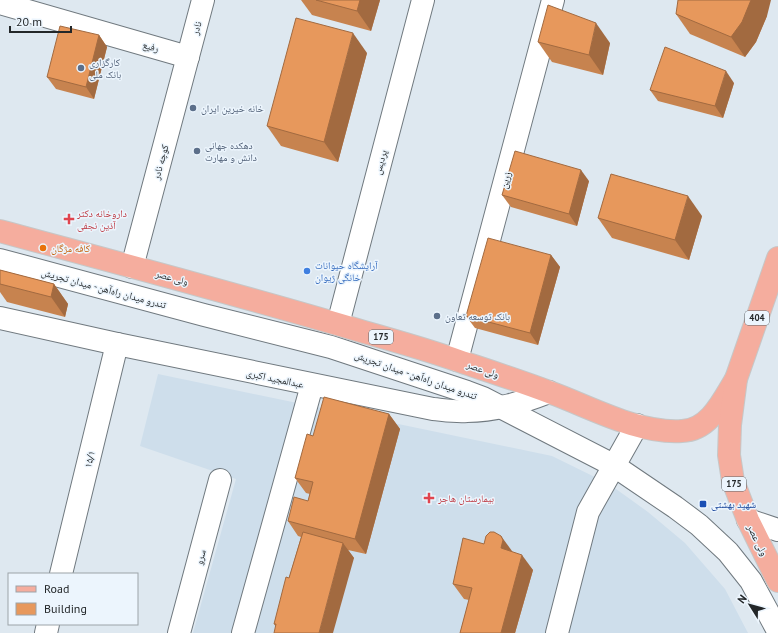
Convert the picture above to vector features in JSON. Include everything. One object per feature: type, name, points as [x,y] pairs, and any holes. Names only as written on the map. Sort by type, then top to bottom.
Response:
[{"type":"main road","name":"ولی عصر","points":[[0,232],[338,324],[457,360],[637,425],[667,432],[683,432],[699,427],[708,421],[736,379]]},
{"type":"main road","name":"404","points":[[736,379],[778,258]]},
{"type":"main road","name":"ولی عصر","points":[[736,379],[728,455],[733,480],[748,520],[778,581]]},
{"type":"street","name":"نادر","points":[[188,57],[203,0]]},
{"type":"street","name":"پردیس","points":[[338,324],[423,0]]},
{"type":"street","name":"زرین","points":[[457,360],[553,0]]},
{"type":"street","name":"رفیع","points":[[0,3],[188,57]]},
{"type":"street","name":"کوچه نادر","points":[[132,267],[188,57]]},
{"type":"street","name":"تندرو میدان راه‌آهن - میدان تجریش","points":[[0,260],[204,315],[331,347],[467,392],[613,465],[699,525],[728,552],[752,581],[778,631]]},
{"type":"street","name":"عبدالمجید اکبری","points":[[0,319],[432,410],[467,411],[500,408],[549,392]]},
{"type":"street","name":"۱۵/۱","points":[[61,573],[117,344]]},
{"type":"street","points":[[243,633],[312,385]]},
{"type":"street","points":[[558,633],[588,512],[637,425]]},
{"type":"street","name":"سرو","points":[[179,633],[220,480]]},
{"type":"street","points":[[748,520],[778,530]]},
{"type":"shaded area","name":"بیمارستان هاجر","points":[[158,374],[552,456],[609,484],[648,512],[685,543],[725,589],[748,633],[193,633],[236,479],[140,446]]},
{"type":"building","points":[[316,0],[360,0],[357,11]]},
{"type":"building","points":[[678,0],[751,0],[742,22],[731,37],[676,14]]},
{"type":"building","points":[[548,5],[596,23],[589,55],[538,42]]},
{"type":"building","points":[[296,18],[353,33],[324,142],[267,126]]},
{"type":"building","points":[[60,26],[99,35],[86,87],[47,77]]},
{"type":"building","points":[[665,47],[726,71],[715,106],[650,90]]},
{"type":"building","points":[[515,151],[581,170],[569,214],[502,195]]},
{"type":"building","points":[[611,174],[688,196],[675,240],[598,218]]},
{"type":"building","points":[[488,238],[551,255],[530,333],[466,316]]},
{"type":"building","points":[[0,270],[54,284],[51,297],[0,284]]},
{"type":"building","points":[[324,397],[389,414],[355,539],[288,521],[294,497],[308,501],[313,482],[295,478],[307,434],[313,436]]},
{"type":"building","points":[[303,532],[343,543],[319,633],[274,633],[276,624],[274,624],[286,577],[289,578]]},
{"type":"building","points":[[490,532],[494,532],[501,536],[503,540],[501,548],[522,555],[501,633],[460,633],[472,588],[453,584],[463,538],[484,544],[486,536]]},
{"type":"place","name":"کارگزاری بانک ملی","points":[[81,68]]},
{"type":"place","name":"خانه خیرین ایران","points":[[193,108]]},
{"type":"place","name":"دهکده جهانی دانش و مهارت","points":[[197,151]]},
{"type":"place","name":"داروخانه دکتر آذین نجفی","points":[[69,219]]},
{"type":"place","name":"کافه مژگان","points":[[43,248]]},
{"type":"place","name":"آرایشگاه حیوانات خانگی ژیوان","points":[[307,271]]},
{"type":"place","name":"بانک توسعه تعاون","points":[[437,316]]},
{"type":"place","name":"بیمارستان هاجر","points":[[429,498]]},
{"type":"place","name":"شهید بهشتی","points":[[703,504]]}]
